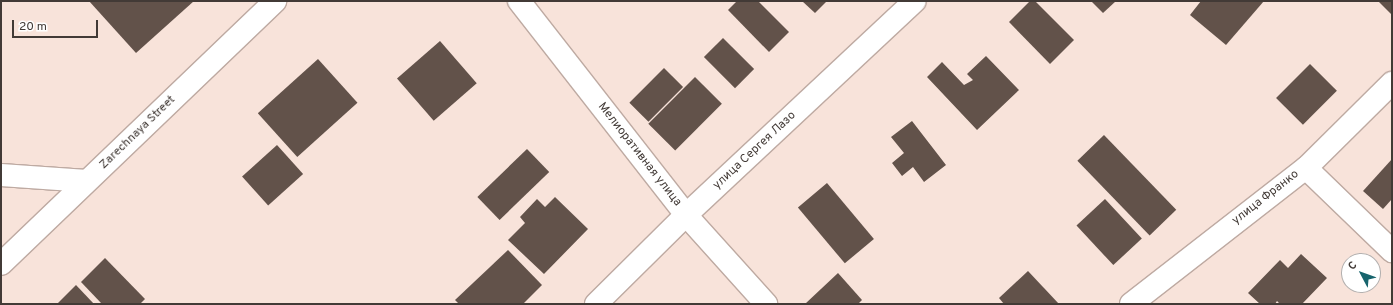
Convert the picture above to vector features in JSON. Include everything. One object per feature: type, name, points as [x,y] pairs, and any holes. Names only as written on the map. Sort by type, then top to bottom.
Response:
[{"type":"street","name":"Zarechnaya Street","points":[[1,264],[275,1]]},
{"type":"street","name":"Мелиоративная улица","points":[[519,1],[686,215],[766,304]]},
{"type":"street","name":"улица Сергея Лазо","points":[[596,304],[686,215],[915,1]]},
{"type":"street","name":"улица Франко","points":[[1131,304],[1306,168],[1392,83]]},
{"type":"street","points":[[1306,168],[1392,251]]},
{"type":"street","points":[[1,175],[88,181]]},
{"type":"building","points":[[89,1],[194,1],[136,53]]},
{"type":"building","points":[[737,1],[758,1],[789,32],[769,52],[728,10]]},
{"type":"building","points":[[802,1],[827,1],[815,13]]},
{"type":"building","points":[[1030,1],[1035,1],[1074,40],[1050,64],[1009,22]]},
{"type":"building","points":[[1091,1],[1116,1],[1103,13]]},
{"type":"building","points":[[1201,1],[1264,1],[1226,45],[1190,15]]},
{"type":"building","points":[[1378,1],[1392,1],[1392,15]]},
{"type":"building","points":[[723,38],[754,69],[735,88],[704,57]]},
{"type":"building","points":[[440,41],[477,83],[434,121],[397,78]]},
{"type":"building","points":[[986,56],[1019,90],[977,130],[927,77],[942,62],[964,85],[973,80],[967,74]]},
{"type":"building","points":[[318,59],[357,103],[297,157],[258,113]]},
{"type":"building","points":[[1310,64],[1337,91],[1303,125],[1276,98]]},
{"type":"building","points":[[664,68],[683,87],[648,122],[629,103]]},
{"type":"building","points":[[695,77],[722,104],[675,151],[648,124]]},
{"type":"building","points":[[912,121],[946,165],[924,182],[913,167],[902,176],[892,163],[904,153],[891,137]]},
{"type":"building","points":[[1104,135],[1176,210],[1150,236],[1077,161]]},
{"type":"building","points":[[277,145],[303,174],[268,205],[242,176]]},
{"type":"building","points":[[527,149],[549,172],[500,220],[477,197]]},
{"type":"building","points":[[1392,159],[1392,199],[1383,209],[1363,191]]},
{"type":"building","points":[[827,183],[874,239],[845,263],[798,207]]},
{"type":"building","points":[[555,197],[588,229],[544,274],[508,240],[525,223],[520,217],[537,199],[545,207]]},
{"type":"building","points":[[1105,199],[1142,238],[1113,265],[1076,226]]},
{"type":"building","points":[[508,250],[542,285],[523,304],[459,304],[455,300]]},
{"type":"building","points":[[1301,254],[1327,278],[1302,304],[1280,304],[1277,301],[1275,304],[1260,304],[1248,293],[1280,260],[1288,268]]},
{"type":"building","points":[[105,258],[145,299],[140,304],[102,304],[81,282]]},
{"type":"building","points":[[1028,271],[1059,304],[1004,304],[999,298]]},
{"type":"building","points":[[838,273],[862,300],[858,304],[805,304]]},
{"type":"building","points":[[76,285],[94,304],[57,304]]}]
